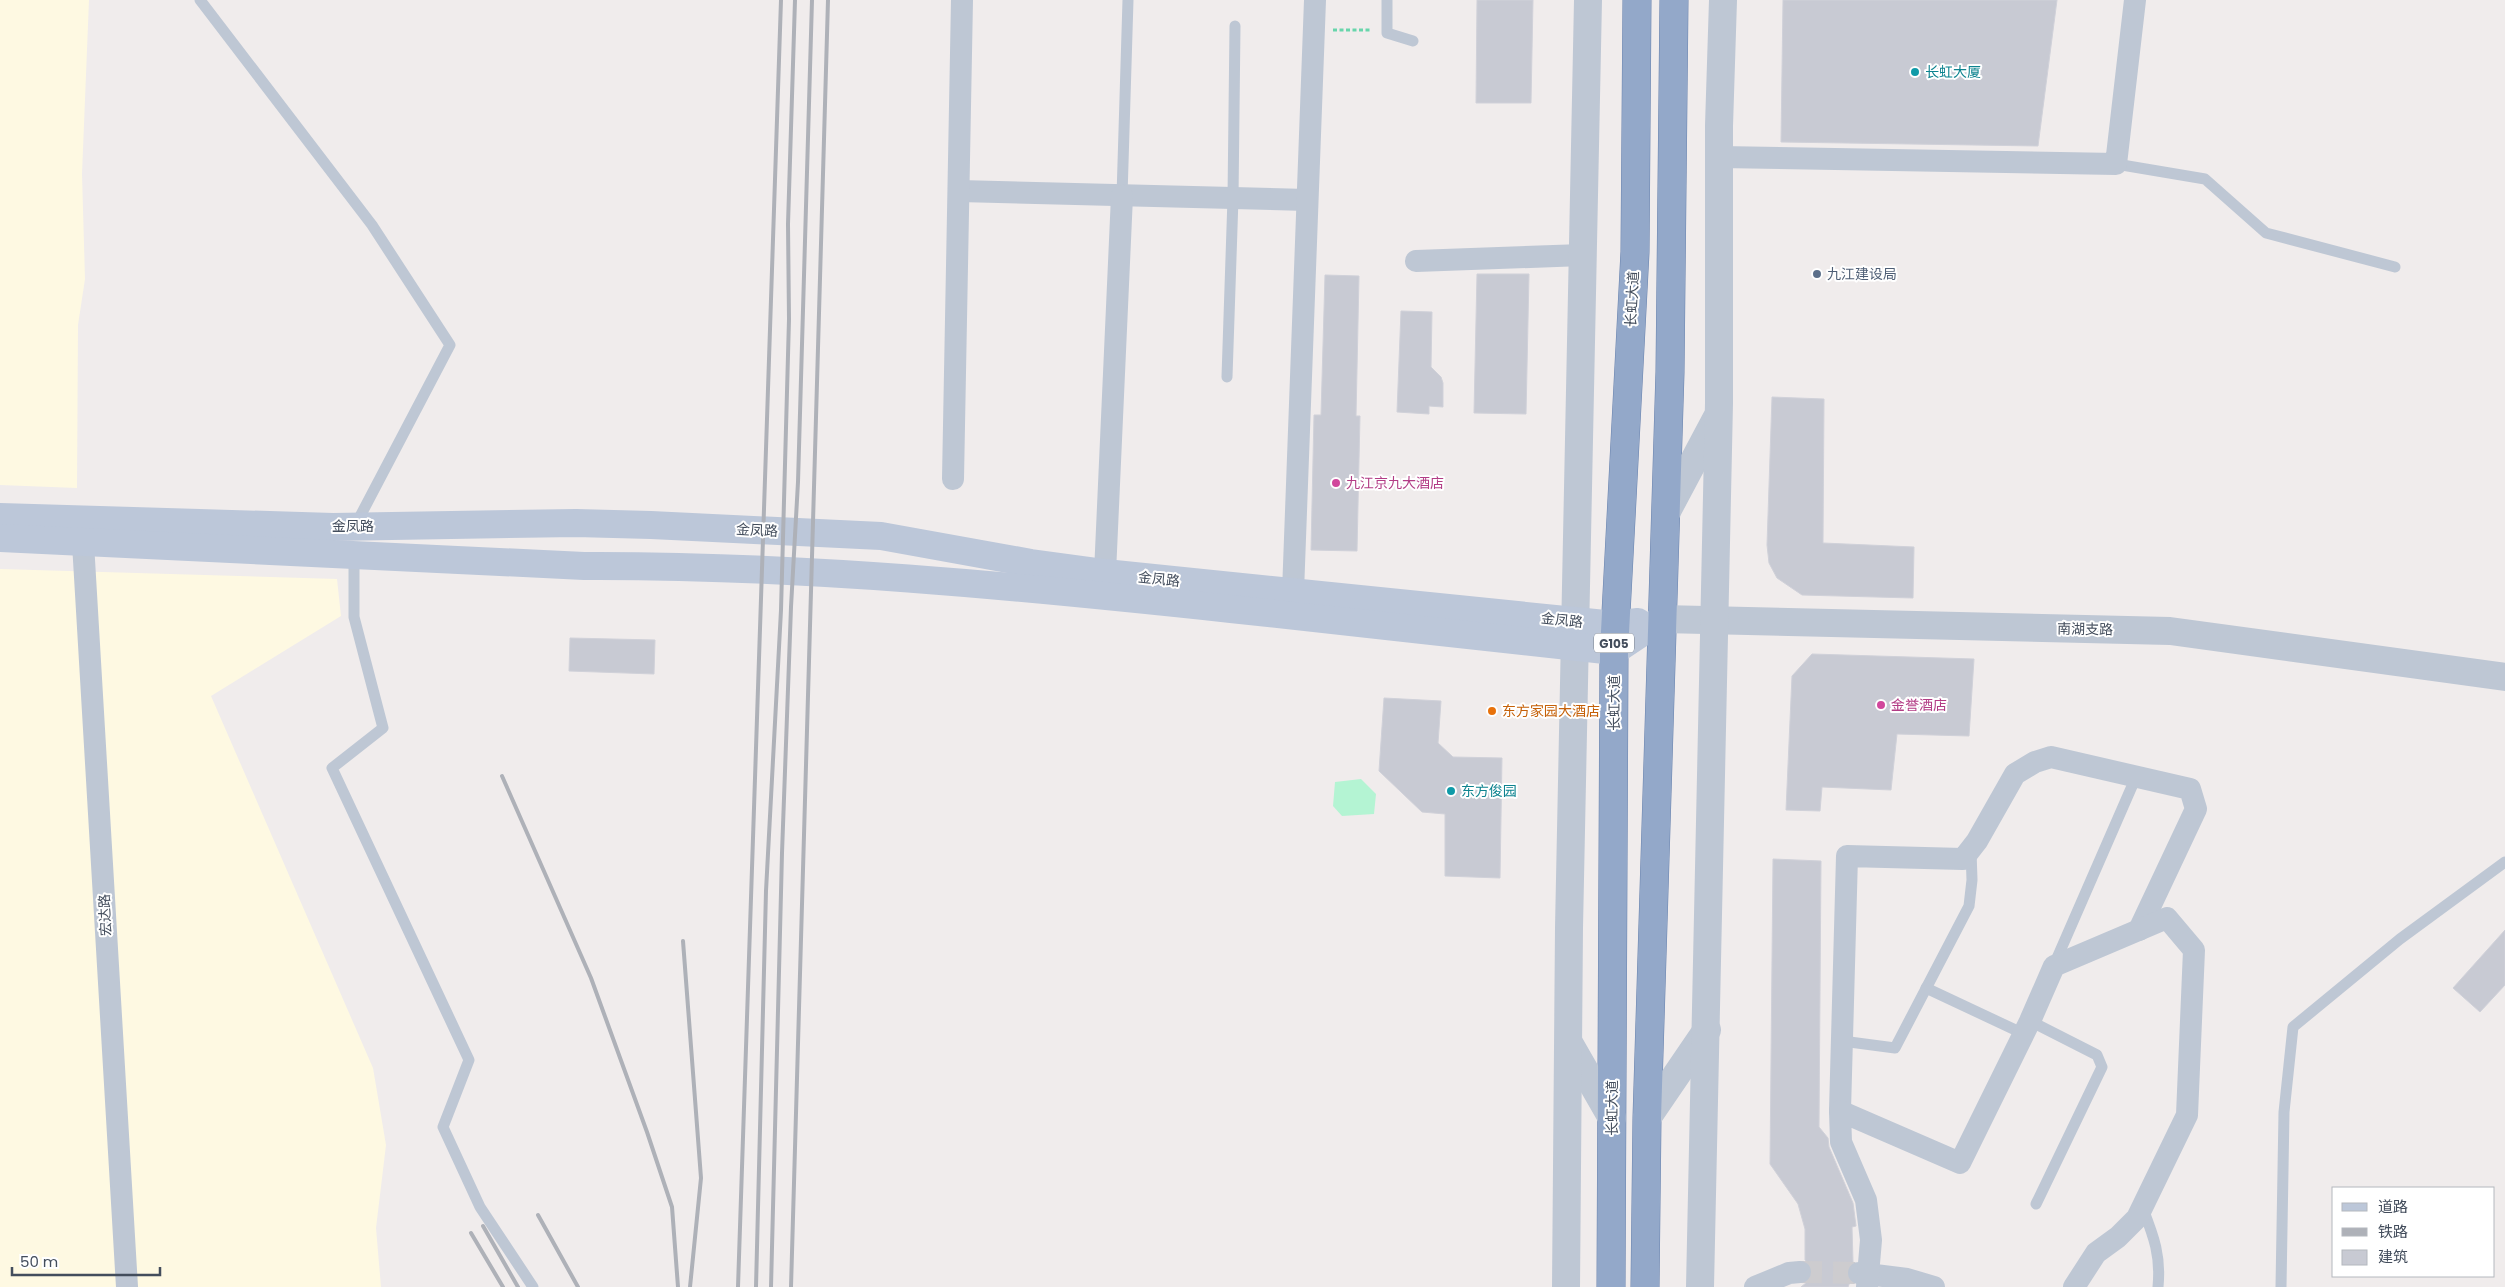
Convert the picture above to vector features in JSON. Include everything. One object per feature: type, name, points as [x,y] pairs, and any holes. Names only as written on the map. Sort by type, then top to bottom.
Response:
[{"type":"highway","name":"长虹大道","points":[[1611,1287],[1614,638],[1635,252],[1636,0]]},
{"type":"highway","points":[[1645,1287],[1646,1118],[1670,372],[1674,0]]},
{"type":"main road","name":"金凤路","points":[[0,517],[354,541],[584,566],[668,566],[883,575],[1614,638],[1662,619]]},
{"type":"main road","name":"金凤路","points":[[0,538],[83,543],[354,541],[594,524],[881,536],[1031,563],[1105,573],[1293,592],[1576,634]]},
{"type":"street","points":[[953,479],[962,0]]},
{"type":"street","points":[[1293,592],[1315,0]]},
{"type":"street","points":[[1566,1287],[1568,1042],[1588,0]]},
{"type":"street","points":[[1700,1287],[1719,414],[1723,0]]},
{"type":"street","points":[[1720,157],[2116,164],[2136,0]]},
{"type":"street","points":[[959,191],[1307,200]]},
{"type":"street","points":[[1105,573],[1122,196]]},
{"type":"street","points":[[1416,261],[1584,255]]},
{"type":"street","points":[[1666,512],[1719,414]]},
{"type":"street","name":"宏达路","points":[[83,543],[127,1287]]},
{"type":"street","name":"南湖支路","points":[[1662,619],[2170,631],[2505,677]]},
{"type":"street","points":[[1934,1287],[1907,1279],[1865,1278],[1871,1240],[1866,1200],[1841,1142],[1840,1111],[1847,856],[1962,859],[1971,849],[2016,774],[2035,762],[2051,757],[2190,789],[2196,809],[2139,930]]},
{"type":"street","points":[[1840,1111],[1960,1164],[2027,1028],[2054,966],[2167,918],[2194,950],[2187,1115],[2137,1218],[2118,1237],[2096,1253],[2074,1287]]},
{"type":"street","points":[[1646,1118],[1707,1030]]},
{"type":"street","points":[[1568,1042],[1612,1118]]},
{"type":"street","points":[[1755,1287],[1789,1273],[1800,1272]]},
{"type":"lane","points":[[200,0],[372,225],[450,345],[354,541],[354,617],[383,728],[332,768],[468,1060],[443,1127],[480,1207],[532,1287]]},
{"type":"lane","points":[[1122,196],[1128,0]]},
{"type":"lane","points":[[1387,0],[1387,33],[1413,41]]},
{"type":"lane","points":[[1227,378],[1234,198],[1235,26]]},
{"type":"lane","points":[[2116,164],[2205,179],[2266,232],[2395,267]]},
{"type":"lane","points":[[2054,966],[2136,777]]},
{"type":"lane","points":[[1842,1041],[1895,1048],[1969,906],[1972,880],[1971,849]]},
{"type":"lane","points":[[2281,1287],[2284,1112],[2293,1027],[2400,938],[2505,862]]},
{"type":"lane","points":[[1926,988],[2097,1055],[2102,1067],[2036,1204]]},
{"type":"lane","points":[[2142,1207],[2154,1239],[2160,1265],[2158,1287]]},
{"type":"path","points":[[1330,30],[1387,30]]},
{"type":"shaded area","points":[[0,0],[89,0],[82,174],[85,279],[78,325],[77,488],[0,485]]},
{"type":"shaded area","points":[[0,569],[337,579],[341,616],[211,696],[373,1068],[386,1145],[376,1228],[381,1287],[0,1287]]},
{"type":"green space","points":[[1361,779],[1376,794],[1374,814],[1342,816],[1333,806],[1335,782]]},
{"type":"building","points":[[1477,0],[1533,0],[1531,103],[1476,103]]},
{"type":"building","name":"长虹大厦","points":[[1783,0],[2057,0],[2038,146],[1781,142]]},
{"type":"building","points":[[1477,274],[1529,274],[1526,414],[1474,413]]},
{"type":"building","points":[[1325,275],[1359,276],[1356,416],[1360,416],[1357,551],[1311,550],[1314,415],[1321,415]]},
{"type":"building","points":[[1401,311],[1432,312],[1431,367],[1441,377],[1443,383],[1443,407],[1429,406],[1429,414],[1397,412]]},
{"type":"building","points":[[1772,397],[1824,399],[1823,543],[1914,547],[1913,598],[1802,595],[1777,578],[1769,563],[1767,545]]},
{"type":"building","points":[[570,638],[655,640],[654,674],[569,671]]},
{"type":"building","name":"金誉酒店","points":[[1812,654],[1974,659],[1969,736],[1897,734],[1891,790],[1822,787],[1820,811],[1786,810],[1792,676]]},
{"type":"building","name":"东方俊园","points":[[1384,698],[1441,701],[1438,743],[1453,757],[1502,758],[1500,878],[1445,876],[1445,814],[1422,812],[1379,771]]},
{"type":"building","points":[[1773,859],[1821,861],[1819,1127],[1828,1138],[1829,1147],[1853,1203],[1856,1226],[1852,1227],[1853,1262],[1846,1272],[1850,1282],[1848,1287],[1801,1287],[1812,1278],[1813,1271],[1811,1265],[1805,1260],[1805,1229],[1798,1204],[1770,1164]]},
{"type":"building","points":[[2505,930],[2505,985],[2480,1012],[2453,988]]},
{"type":"tunnel","points":[[1800,1272],[1859,1273]]},
{"type":"railway","points":[[738,1287],[781,0]]},
{"type":"railway","points":[[756,1287],[766,891],[781,610],[789,319],[788,224],[795,0]]},
{"type":"railway","points":[[771,1287],[782,853],[791,607],[798,482],[812,0]]},
{"type":"railway","points":[[791,1287],[828,0]]},
{"type":"railway","points":[[502,776],[591,978],[647,1132],[672,1207],[678,1287]]},
{"type":"railway","points":[[683,941],[701,1178],[690,1287]]},
{"type":"railway","points":[[538,1215],[578,1287]]},
{"type":"railway","points":[[483,1226],[518,1287]]},
{"type":"railway","points":[[471,1233],[503,1287]]},
{"type":"place","name":"长虹大厦","points":[[1915,72]]},
{"type":"place","name":"九江建设局","points":[[1817,274]]},
{"type":"place","name":"九江京九大酒店","points":[[1336,483]]},
{"type":"place","name":"金誉酒店","points":[[1881,705]]},
{"type":"place","name":"东方家园大酒店","points":[[1492,711]]},
{"type":"place","name":"东方俊园","points":[[1451,791]]}]
